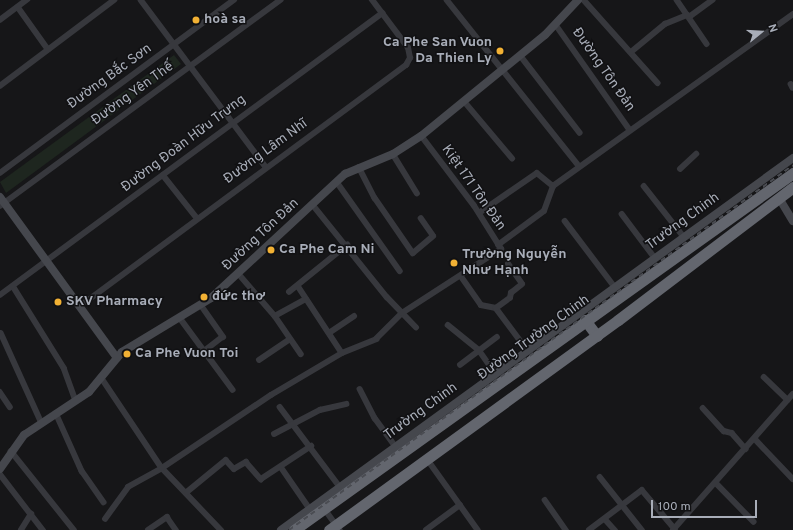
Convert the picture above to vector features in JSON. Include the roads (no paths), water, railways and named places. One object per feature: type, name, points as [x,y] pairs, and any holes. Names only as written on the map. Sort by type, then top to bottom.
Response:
[{"type":"highway","name":"Đường Trường Chinh","points":[[294,530],[585,320],[793,173]]},
{"type":"highway","points":[[335,528],[597,336],[793,187]]},
{"type":"highway","points":[[585,320],[597,336]]},
{"type":"street","points":[[0,20],[27,0]]},
{"type":"street","points":[[0,86],[114,0]]},
{"type":"street","points":[[141,0],[266,167]]},
{"type":"street","name":"Đường Bắc Sơn","points":[[0,173],[174,46],[234,0]]},
{"type":"street","name":"Đường Yên Thế","points":[[1,201],[190,67],[280,0]]},
{"type":"street","name":"Đường Lâm Nhĩ","points":[[78,307],[406,65],[410,58],[408,48],[372,0]]},
{"type":"street","points":[[447,0],[501,70],[579,166]]},
{"type":"street","name":"Đường Tôn Đản","points":[[0,469],[11,451],[24,435],[42,421],[89,392],[117,358],[136,342],[201,305],[337,182],[359,167],[393,154],[421,136],[556,25],[578,0]]},
{"type":"street","name":"Đường Tôn Đản","points":[[584,0],[658,83]]},
{"type":"street","points":[[677,0],[708,44]]},
{"type":"street","points":[[631,52],[665,24],[688,16],[712,0]]},
{"type":"street","points":[[18,7],[48,49]]},
{"type":"street","name":"Đường Đoàn Hữu Trưng","points":[[0,295],[382,13]]},
{"type":"street","points":[[498,245],[544,211],[553,186],[793,14]]},
{"type":"street","name":"Đường Tôn Đản","points":[[556,25],[630,130]]},
{"type":"street","points":[[520,55],[580,133]]},
{"type":"street","points":[[464,100],[512,158]]},
{"type":"street","name":"Kiệt 171 Tôn Đản","points":[[105,519],[124,490],[162,468],[271,395],[342,353],[376,339],[402,313],[501,249],[479,213],[421,136]]},
{"type":"street","points":[[393,154],[417,193]]},
{"type":"street","points":[[680,169],[696,154]]},
{"type":"street","name":"Trường Chinh","points":[[281,530],[793,158]]},
{"type":"street","points":[[359,167],[376,198],[413,253],[433,236],[421,219]]},
{"type":"street","points":[[479,213],[538,173],[553,186]]},
{"type":"street","points":[[163,175],[197,218]]},
{"type":"street","points":[[337,182],[400,271]]},
{"type":"street","points":[[644,186],[684,237]]},
{"type":"street","points":[[778,198],[793,221]]},
{"type":"street","points":[[1,201],[117,358]]},
{"type":"street","points":[[313,205],[402,313],[416,327]]},
{"type":"street","points":[[622,214],[655,258]]},
{"type":"street","points":[[566,221],[615,287]]},
{"type":"street","points":[[289,292],[347,245]]},
{"type":"street","points":[[496,308],[510,298],[511,292],[522,284],[508,264]]},
{"type":"street","points":[[238,273],[275,316],[301,354]]},
{"type":"street","points":[[461,276],[481,304],[496,308],[528,351]]},
{"type":"street","points":[[13,286],[64,368],[76,401]]},
{"type":"street","points":[[298,286],[342,353]]},
{"type":"street","points":[[275,316],[306,299]]},
{"type":"street","points":[[201,305],[223,337],[204,352]]},
{"type":"street","points":[[329,334],[354,316]]},
{"type":"street","points":[[180,318],[233,390]]},
{"type":"street","name":"Đường Trường Chinh","points":[[448,325],[479,351],[496,374]]},
{"type":"street","points":[[1,333],[42,421]]},
{"type":"street","name":"Đường Trường Chinh","points":[[460,365],[497,337]]},
{"type":"street","points":[[259,360],[290,338]]},
{"type":"street","points":[[764,377],[788,400]]},
{"type":"street","points":[[101,378],[162,468],[187,492],[221,530]]},
{"type":"street","points":[[360,389],[375,418],[396,447]]},
{"type":"street","points":[[0,392],[10,407]]},
{"type":"street","points":[[589,530],[642,490],[674,529],[755,439],[793,394]]},
{"type":"street","points":[[274,434],[293,422],[320,410],[346,404]]},
{"type":"street","points":[[280,407],[293,422],[340,487]]},
{"type":"street","points":[[703,408],[724,431],[732,433],[746,449]]},
{"type":"street","points":[[56,413],[82,471],[104,502]]},
{"type":"street","points":[[755,439],[793,479]]},
{"type":"street","points":[[187,492],[226,460],[234,469],[246,462],[261,479],[311,446]]},
{"type":"street","points":[[11,451],[74,530]]},
{"type":"street","points":[[428,460],[478,530]]},
{"type":"street","points":[[281,467],[310,509]]},
{"type":"street","points":[[0,474],[43,530]]},
{"type":"street","points":[[600,477],[642,530]]},
{"type":"street","points":[[716,483],[754,522]]},
{"type":"street","points":[[545,500],[566,530]]},
{"type":"street","points":[[426,530],[460,505]]},
{"type":"street","points":[[324,508],[335,528]]},
{"type":"street","points":[[21,530],[31,514]]},
{"type":"street","points":[[148,530],[167,517],[176,530]]},
{"type":"street","points":[[605,518],[615,530]]},
{"type":"railway","points":[[289,530],[793,165]]},
{"type":"place","name":"hoà sa","points":[[196,20]]},
{"type":"place","name":"Ca Phe San Vuon Da Thien Ly","points":[[500,51]]},
{"type":"place","name":"Ca Phe Cam Ni","points":[[271,250]]},
{"type":"place","name":"Trường Nguyễn Như Hạnh","points":[[454,263]]},
{"type":"place","name":"đức thơ","points":[[204,297]]},
{"type":"place","name":"SKV Pharmacy","points":[[58,302]]},
{"type":"place","name":"Ca Phe Vuon Toi","points":[[127,354]]}]
